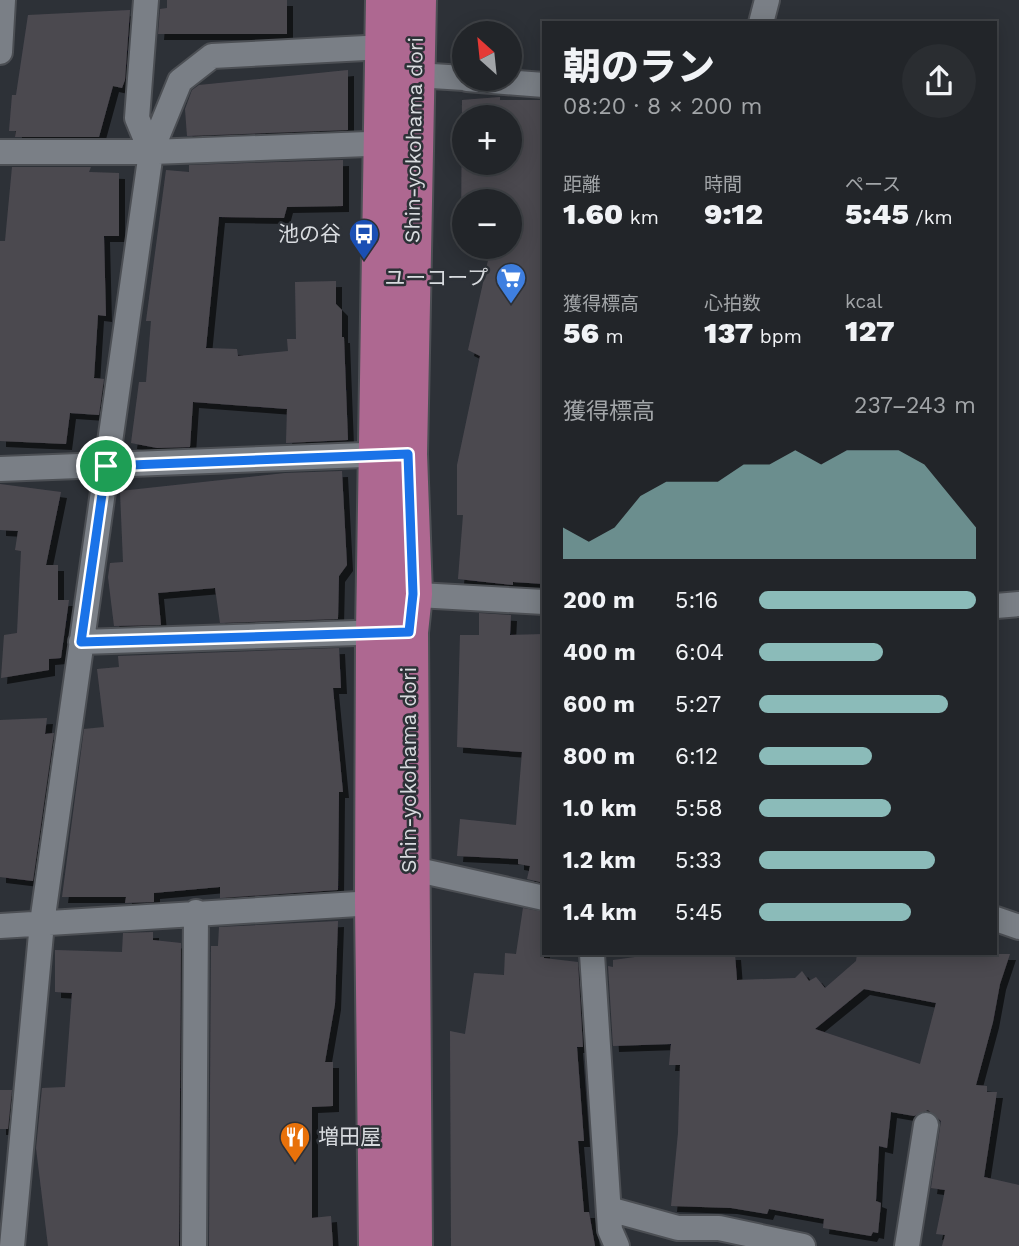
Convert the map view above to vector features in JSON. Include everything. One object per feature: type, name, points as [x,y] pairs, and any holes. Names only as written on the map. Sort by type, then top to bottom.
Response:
[{"type":"main road","name":"Shin-yokohama dori","points":[[385,0],[385,47],[399,143],[393,454],[375,596],[392,632],[409,867],[413,1246]]},
{"type":"main road","name":"Shin-yokohama dori","points":[[399,143],[416,75],[417,0]]},
{"type":"main road","name":"Shin-yokohama dori","points":[[378,1246],[374,903],[392,632],[413,594],[393,454]]},
{"type":"street","points":[[0,52],[3,0]]},
{"type":"street","points":[[146,0],[137,118],[151,152]]},
{"type":"street","points":[[762,21],[767,0]]},
{"type":"street","points":[[12,1246],[42,923],[151,152],[180,81],[212,56],[385,47]]},
{"type":"street","points":[[416,75],[452,78]]},
{"type":"street","points":[[522,83],[542,85]]},
{"type":"street","points":[[0,152],[151,152],[399,143]]},
{"type":"street","points":[[0,470],[393,454]]},
{"type":"street","points":[[375,596],[413,594],[542,601]]},
{"type":"street","points":[[997,606],[1019,604]]},
{"type":"street","points":[[81,642],[392,632]]},
{"type":"street","points":[[409,867],[542,898]]},
{"type":"street","points":[[0,926],[374,903]]},
{"type":"street","points":[[194,1246],[196,912]]},
{"type":"street","points":[[997,919],[1019,928]]},
{"type":"street","points":[[592,955],[610,1230],[617,1246]]},
{"type":"street","points":[[907,1246],[926,1125]]},
{"type":"street","points":[[609,1209],[678,1228],[719,1228],[803,1246]]},
{"type":"building","points":[[167,0],[287,0],[287,34],[158,34],[160,9],[167,8]]},
{"type":"building","points":[[130,10],[125,80],[122,88],[113,86],[99,137],[15,137],[16,131],[9,131],[12,95],[16,95],[28,15]]},
{"type":"building","points":[[348,70],[348,130],[187,136],[185,109],[192,90],[199,85]]},
{"type":"building","name":"ユーコープ","points":[[500,97],[500,100],[542,100],[542,584],[513,582],[513,585],[458,579],[463,515],[457,515],[457,465],[480,356],[468,350],[488,259],[522,259],[522,189],[461,189],[461,175],[522,175],[522,105],[462,105],[462,100]]},
{"type":"building","points":[[343,160],[343,206],[287,207],[284,218],[219,217],[206,348],[237,349],[238,356],[288,351],[287,339],[296,339],[295,282],[336,281],[336,304],[342,310],[348,440],[286,443],[287,409],[193,402],[190,447],[157,448],[131,443],[139,382],[146,382],[151,321],[146,321],[166,170],[189,172],[189,165]]},
{"type":"building","points":[[12,167],[91,167],[89,172],[119,173],[119,236],[104,236],[106,316],[98,315],[94,378],[104,379],[99,415],[70,413],[66,444],[0,441],[0,241],[5,241]]},
{"type":"building","points":[[342,471],[347,565],[339,576],[338,619],[220,623],[215,588],[158,593],[161,625],[114,626],[108,577],[110,563],[123,562],[120,491],[285,473]]},
{"type":"building","points":[[0,484],[61,492],[46,565],[58,565],[58,600],[69,600],[61,658],[49,659],[49,670],[1,678],[4,635],[17,633],[21,551],[15,550],[18,531],[0,530]]},
{"type":"building","points":[[479,613],[511,615],[510,635],[542,634],[542,883],[527,879],[530,866],[518,864],[518,859],[457,856],[460,819],[516,825],[522,752],[457,747],[460,635],[479,635]]},
{"type":"building","points":[[339,648],[341,688],[333,688],[343,792],[339,792],[338,890],[220,898],[220,887],[154,893],[154,902],[125,903],[126,897],[62,897],[84,729],[104,727],[97,669],[119,667],[118,656]]},
{"type":"building","points":[[47,718],[45,734],[54,733],[33,881],[0,877],[0,720]]},
{"type":"building","points":[[523,908],[542,912],[544,958],[578,962],[583,1047],[577,1047],[584,1141],[578,1141],[584,1212],[589,1212],[595,1246],[451,1246],[450,1031],[465,1034],[474,973],[504,975],[505,953],[516,954]]},
{"type":"building","points":[[338,921],[335,1004],[325,1062],[333,1062],[333,1106],[312,1107],[312,1218],[331,1216],[333,1246],[209,1246],[211,946],[218,946],[219,927]]},
{"type":"building","points":[[153,932],[153,940],[181,943],[179,1246],[48,1246],[36,1148],[42,1088],[65,1087],[72,993],[55,992],[55,950],[122,952],[123,933]]},
{"type":"building","points":[[1010,954],[1000,984],[976,1085],[987,1086],[987,1092],[997,1092],[984,1177],[1019,1185],[1019,1246],[942,1246],[945,1235],[936,1234],[945,1190],[931,1188],[941,1121],[928,1110],[914,1116],[891,1112],[887,1148],[879,1146],[876,1201],[881,1203],[878,1233],[873,1232],[871,1236],[823,1228],[824,1219],[769,1209],[767,1214],[731,1208],[671,1206],[678,1133],[680,1065],[669,1065],[671,1044],[613,1046],[608,966],[613,967],[613,960],[650,955],[735,955],[737,980],[795,978],[802,971],[809,981],[816,977],[825,988],[856,961],[857,955]],"holes":[[[864,989],[936,1003],[920,1064],[815,1029]]]},
{"type":"building","points":[[0,1090],[12,1090],[8,1129],[0,1129]]},
{"type":"place","name":"池の谷","points":[[364,261]]},
{"type":"place","name":"ユーコープ","points":[[511,305]]},
{"type":"place","name":"増田屋","points":[[295,1164]]},
{"type":"route","points":[[408,454],[413,594],[409,632],[81,642],[106,466],[408,454]]}]
